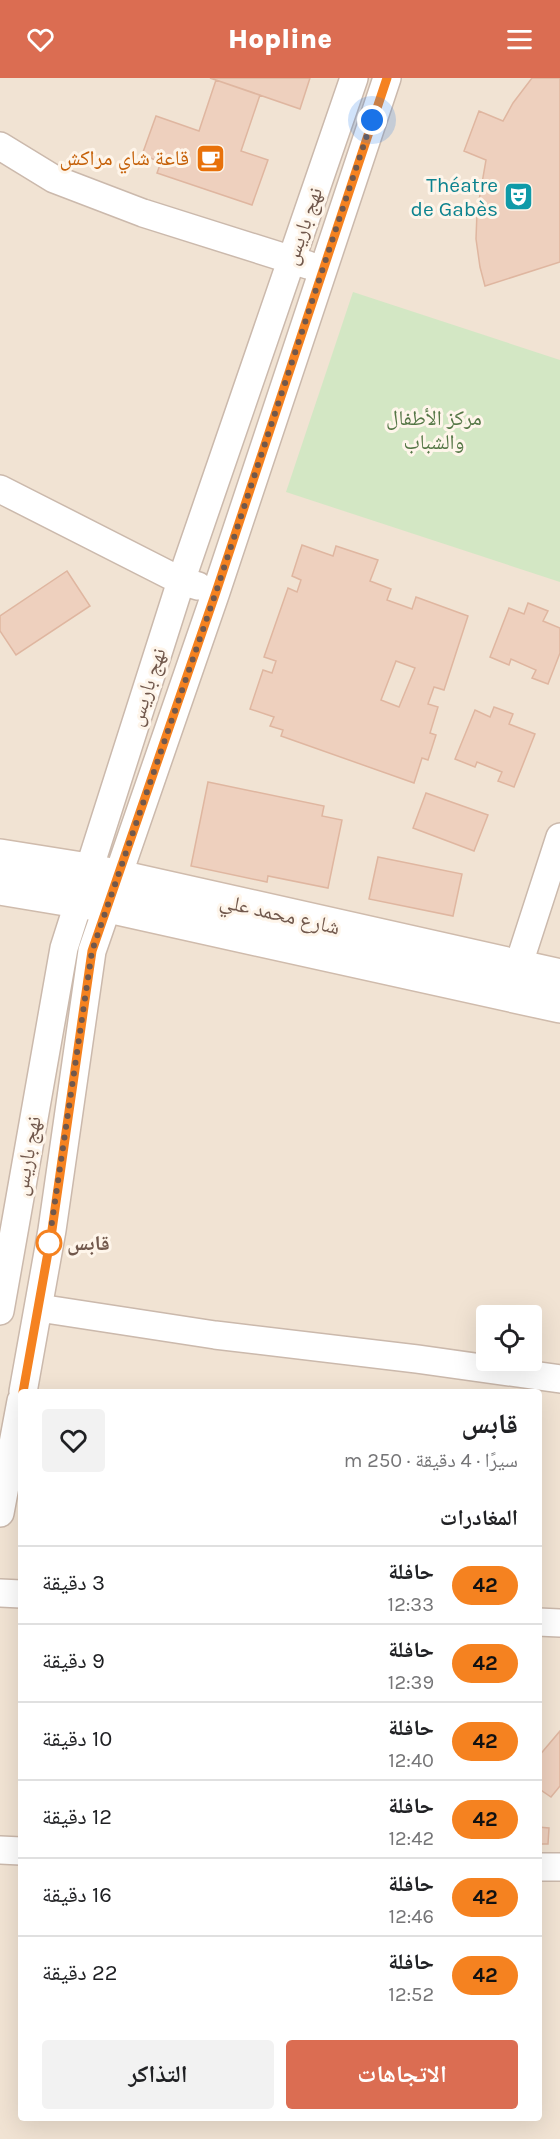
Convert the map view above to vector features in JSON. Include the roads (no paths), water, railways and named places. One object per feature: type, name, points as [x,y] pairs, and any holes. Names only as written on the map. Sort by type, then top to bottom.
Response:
[{"type":"street","name":"نهج باريس","points":[[24,1389],[52,1230],[92,951],[98,888],[181,581],[354,78]]},
{"type":"street","name":"نهج باريس","points":[[0,1311],[8,1220],[64,948],[98,888],[216,592],[387,78]]},
{"type":"street","points":[[0,146],[65,184],[143,213],[323,269]]},
{"type":"street","points":[[0,489],[181,581],[216,592]]},
{"type":"street","points":[[513,981],[560,837]]},
{"type":"street","name":"شارع محمد علي","points":[[0,856],[98,888],[513,981],[560,1006]]},
{"type":"street","name":"شارع محمد علي","points":[[0,888],[98,888]]},
{"type":"street","name":"شارع محمد علي","points":[[513,981],[560,975]]},
{"type":"street","points":[[8,1220],[52,1230]]},
{"type":"street","points":[[39,1308],[215,1335],[560,1379]]},
{"type":"street","points":[[1,1503],[18,1416]]},
{"type":"street","points":[[0,1593],[18,1594]]},
{"type":"street","points":[[542,1622],[560,1623]]},
{"type":"street","points":[[0,1850],[18,1851]]},
{"type":"street","points":[[542,1867],[560,1867]]},
{"type":"place","name":"قاعة شاي مراكش","points":[[210,158]]},
{"type":"place","name":"Théatre de Gabès","points":[[519,197]]},
{"type":"place","name":"قابس","points":[[49,1243]]},
{"type":"park label","name":"مركز الأطفال والشباب","points":[[434,430]]}]
